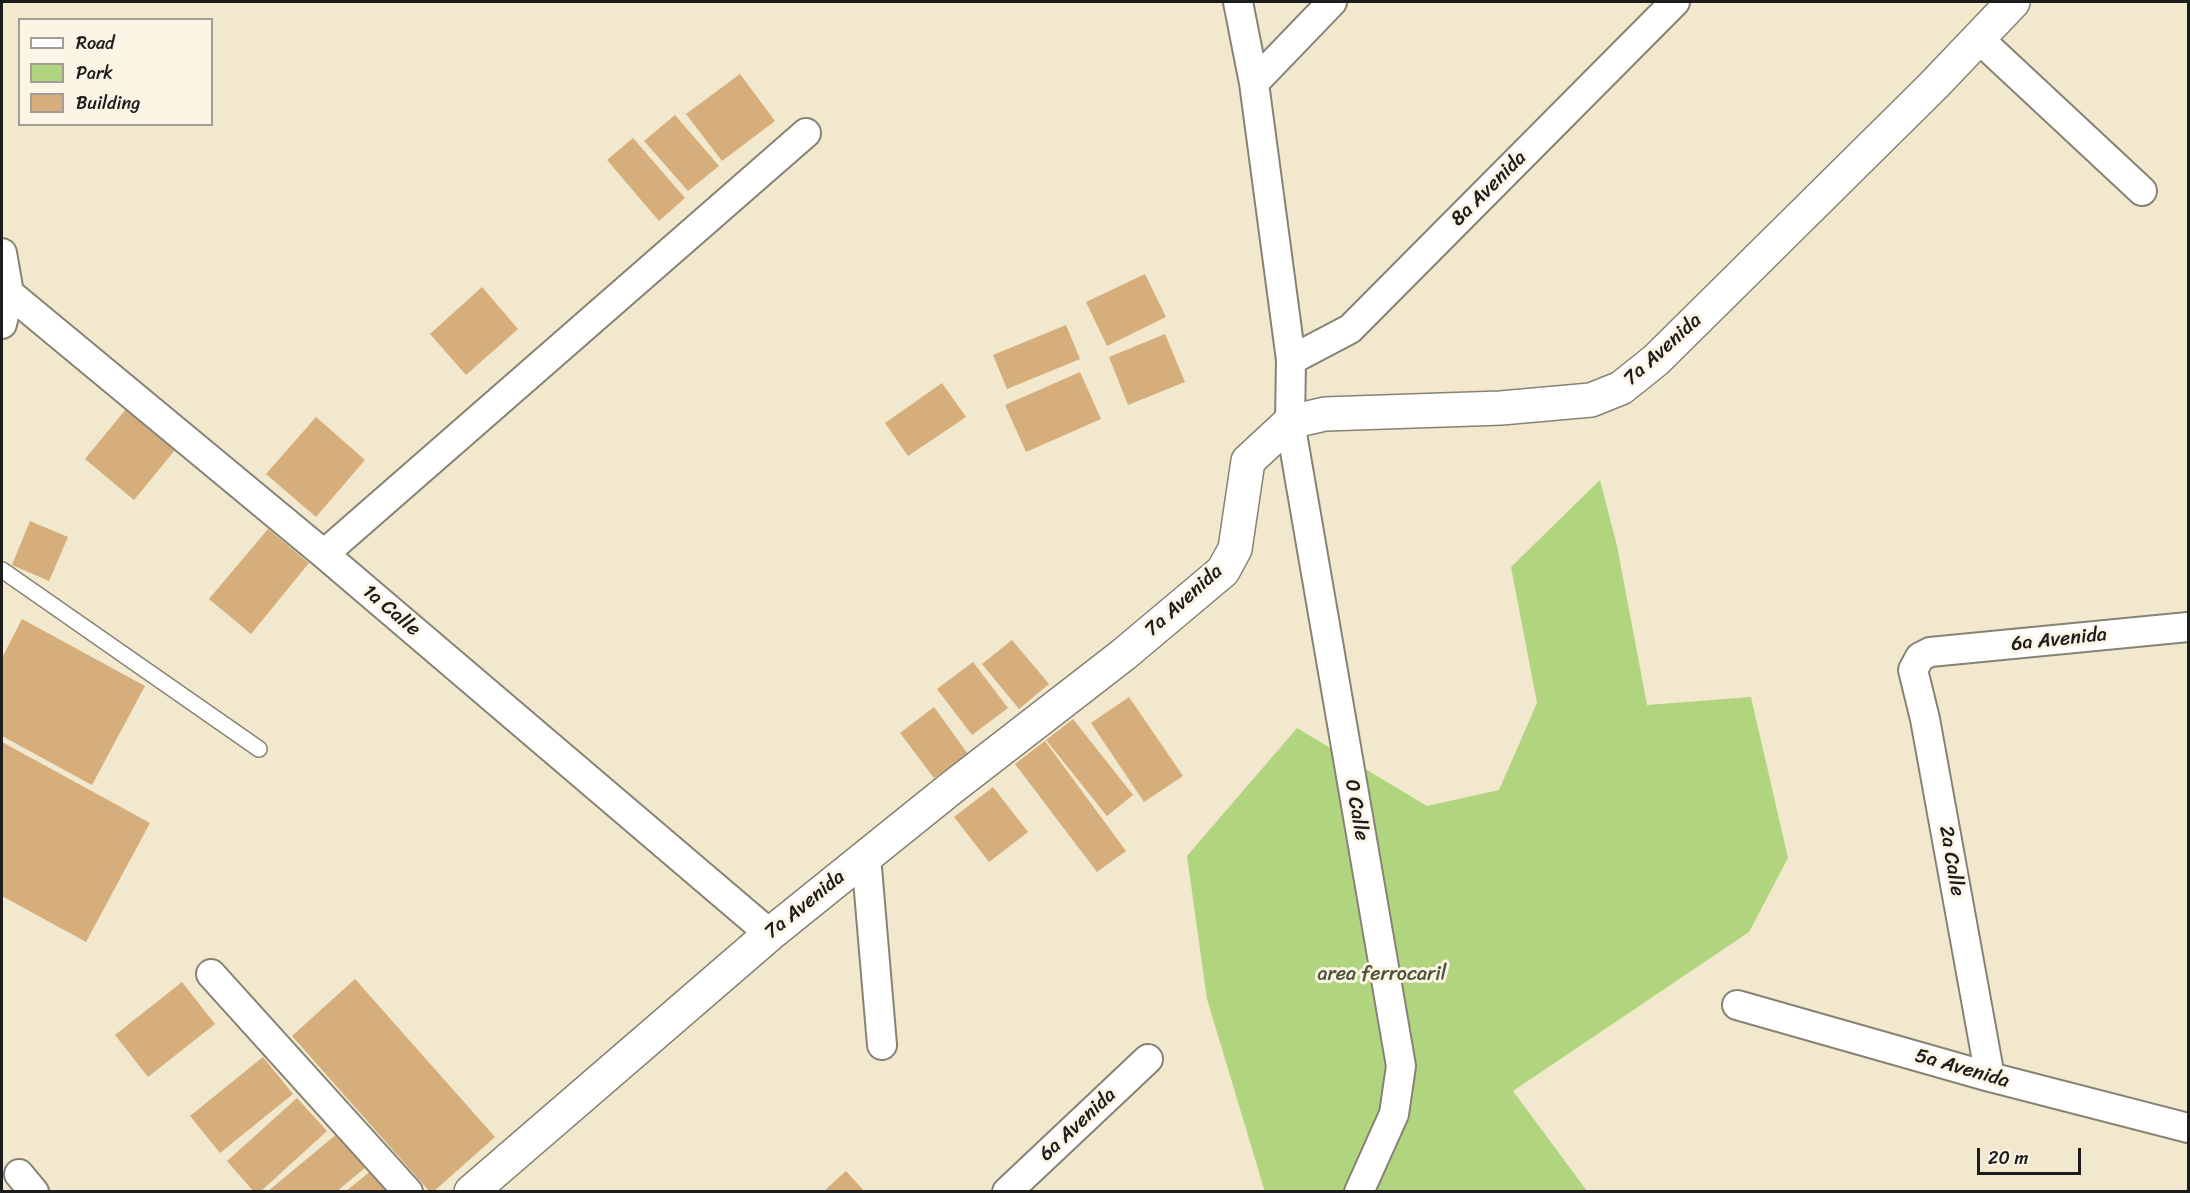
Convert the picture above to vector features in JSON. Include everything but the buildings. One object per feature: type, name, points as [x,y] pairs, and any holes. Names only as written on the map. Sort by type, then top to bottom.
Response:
[{"type":"street","name":"0 Calle","points":[[1238,2],[1254,83],[1291,360],[1290,422],[1401,1066],[1394,1114],[1359,1191]]},
{"type":"street","points":[[1254,83],[1332,2]]},
{"type":"street","name":"8a Avenida","points":[[1291,360],[1350,329],[1676,2]]},
{"type":"street","name":"7a Avenida","points":[[471,1191],[770,933],[1123,655],[1222,571],[1235,549],[1248,461],[1290,422],[1325,414],[1489,408],[1591,400],[1622,388],[1664,351],[1926,94],[2013,2]]},
{"type":"street","points":[[1978,38],[2142,191]]},
{"type":"street","points":[[324,554],[806,133]]},
{"type":"street","points":[[2,253],[9,293],[2,324]]},
{"type":"street","name":"1a Calle","points":[[9,293],[324,554],[770,933]]},
{"type":"street","name":"6a Avenida","points":[[1930,652],[2188,627]]},
{"type":"street","name":"2a Calle","points":[[1930,652],[1920,657],[1913,670],[1925,719],[1990,1077]]},
{"type":"street","points":[[866,856],[882,1045]]},
{"type":"street","points":[[211,974],[408,1191]]},
{"type":"street","name":"5a Avenida","points":[[1737,1005],[1990,1077],[2188,1128]]},
{"type":"street","name":"6a Avenida","points":[[1007,1191],[1148,1059]]},
{"type":"lane","points":[[2,570],[259,749]]},
{"type":"green space","name":"area ferrocaril","points":[[1600,480],[1617,546],[1647,705],[1751,697],[1788,858],[1749,932],[1513,1091],[1587,1191],[1265,1192],[1207,999],[1187,856],[1297,728],[1427,806],[1499,790],[1537,703],[1511,567]]}]
